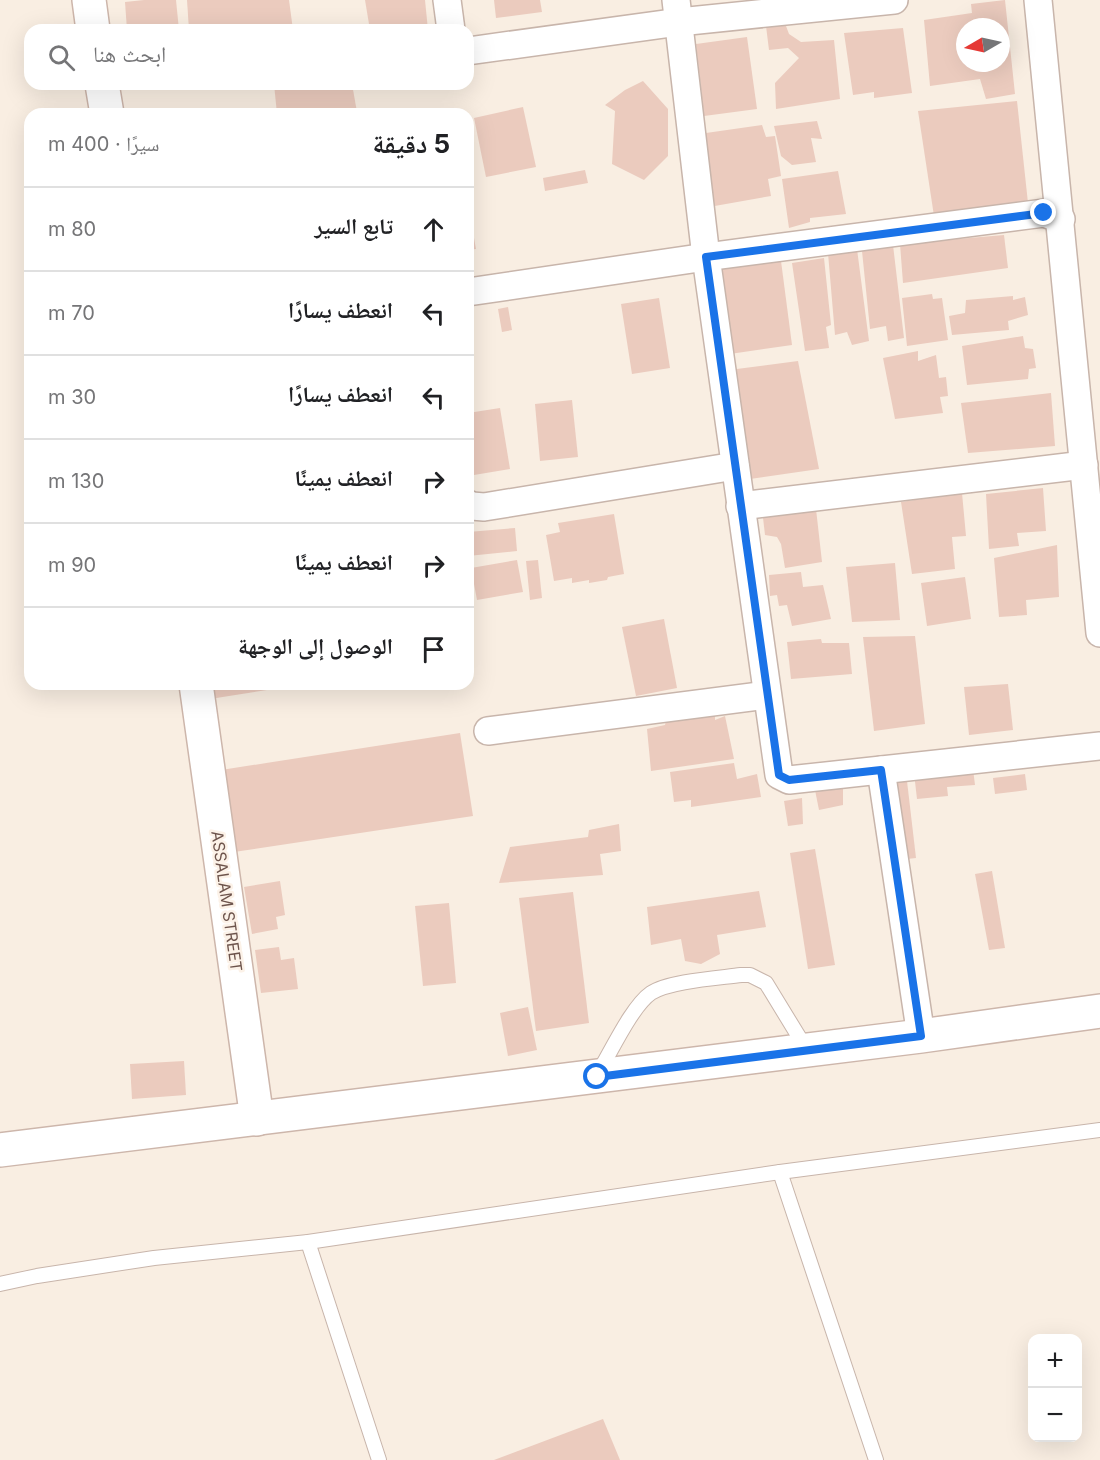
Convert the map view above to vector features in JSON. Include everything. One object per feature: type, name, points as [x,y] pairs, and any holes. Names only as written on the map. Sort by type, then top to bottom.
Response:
[{"type":"main road","points":[[88,0],[92,24]]},
{"type":"main road","points":[[103,90],[106,108]]},
{"type":"main road","name":"ASSALAM STREET","points":[[197,690],[257,1119]]},
{"type":"main road","points":[[0,1150],[597,1077],[1100,1011]]},
{"type":"street","points":[[447,0],[450,24]]},
{"type":"street","points":[[474,50],[677,11],[894,0]]},
{"type":"street","points":[[1038,0],[1100,633]]},
{"type":"street","points":[[677,11],[706,257],[779,775],[789,780],[1100,746]]},
{"type":"street","points":[[474,290],[1044,213],[1061,219]]},
{"type":"street","points":[[740,506],[1084,465]]},
{"type":"street","points":[[474,506],[484,507],[735,466]]},
{"type":"street","points":[[488,731],[767,694]]},
{"type":"street","points":[[881,770],[921,1036]]},
{"type":"lane","points":[[597,1077],[638,1006],[651,993],[669,986],[741,975],[750,975],[766,983],[807,1050]]},
{"type":"lane","points":[[0,1284],[154,1258],[308,1242],[780,1172],[1100,1130]]},
{"type":"lane","points":[[780,1172],[876,1460]]},
{"type":"lane","points":[[308,1242],[379,1460]]},
{"type":"building","points":[[176,0],[178,24],[127,24],[125,2]]},
{"type":"building","points":[[187,0],[289,0],[292,24],[189,24]]},
{"type":"building","points":[[365,0],[425,0],[427,24],[369,24]]},
{"type":"building","points":[[494,0],[540,0],[542,12],[496,18]]},
{"type":"building","points":[[1005,0],[1007,18],[956,18],[956,72],[1010,72],[1010,47],[1015,94],[986,99],[980,79],[930,86],[924,20],[972,13],[971,4]]},
{"type":"building","points":[[766,26],[786,26],[789,34],[801,42],[834,40],[840,99],[776,109],[775,83],[799,58],[788,48],[769,50]]},
{"type":"building","points":[[903,28],[912,93],[874,98],[874,92],[853,95],[844,33]]},
{"type":"building","points":[[747,37],[757,109],[704,116],[696,44]]},
{"type":"building","points":[[643,81],[668,109],[668,156],[644,180],[612,164],[615,111],[605,105],[625,90]]},
{"type":"building","points":[[275,90],[353,90],[356,108],[276,108]]},
{"type":"building","points":[[1017,101],[1028,203],[934,216],[918,111]]},
{"type":"building","points":[[523,107],[536,167],[486,177],[474,118]]},
{"type":"building","points":[[817,121],[822,139],[811,138],[816,162],[792,165],[781,156],[774,126]]},
{"type":"building","points":[[762,125],[766,137],[775,136],[781,176],[768,179],[771,196],[709,207],[699,134]]},
{"type":"building","points":[[585,170],[588,183],[545,191],[543,178]]},
{"type":"building","points":[[838,171],[846,214],[810,218],[810,222],[789,228],[782,179]]},
{"type":"building","points":[[1004,235],[1008,268],[903,283],[900,244]]},
{"type":"building","points":[[893,245],[904,338],[888,341],[886,326],[870,329],[862,251]]},
{"type":"building","points":[[857,249],[869,341],[852,345],[847,332],[835,335],[828,253]]},
{"type":"building","points":[[824,258],[831,325],[826,327],[829,348],[805,351],[792,263]]},
{"type":"building","points":[[781,261],[792,345],[723,355],[711,267]]},
{"type":"building","points":[[932,294],[933,299],[942,298],[948,340],[907,346],[902,298]]},
{"type":"building","points":[[1013,296],[1013,300],[1025,297],[1028,315],[1008,321],[1009,330],[952,335],[949,316],[965,313],[966,300]]},
{"type":"building","points":[[659,298],[670,368],[632,374],[621,304]]},
{"type":"building","points":[[508,307],[512,330],[502,332],[498,309]]},
{"type":"building","points":[[1023,336],[1025,348],[1033,349],[1036,368],[1029,369],[1028,379],[967,385],[962,346]]},
{"type":"building","points":[[918,351],[918,361],[936,355],[939,378],[946,377],[948,396],[940,397],[943,413],[895,419],[883,358]]},
{"type":"building","points":[[798,361],[819,469],[743,480],[729,370]]},
{"type":"building","points":[[1051,393],[1055,446],[968,453],[961,403]]},
{"type":"building","points":[[572,400],[578,457],[540,461],[535,404]]},
{"type":"building","points":[[500,408],[510,469],[474,475],[474,412]]},
{"type":"building","points":[[1043,488],[1046,531],[1017,533],[1019,546],[989,549],[986,494]]},
{"type":"building","points":[[962,493],[966,536],[952,537],[955,569],[912,574],[901,502]]},
{"type":"building","points":[[762,509],[816,509],[822,562],[785,568],[781,544],[777,537],[765,535]]},
{"type":"building","points":[[614,514],[624,574],[589,583],[589,580],[572,583],[572,578],[554,581],[546,535],[560,532],[558,523]]},
{"type":"building","points":[[515,528],[517,551],[474,555],[474,531]]},
{"type":"building","points":[[1057,545],[1059,597],[1026,600],[1027,615],[999,617],[994,558]]},
{"type":"building","points":[[517,560],[523,592],[477,600],[474,567]]},
{"type":"building","points":[[538,560],[542,598],[530,600],[526,561]]},
{"type":"building","points":[[895,563],[900,620],[852,622],[846,567]]},
{"type":"building","points":[[801,572],[803,587],[823,585],[831,619],[792,626],[787,605],[779,606],[777,595],[770,596],[769,575]]},
{"type":"building","points":[[965,577],[971,619],[927,626],[921,583]]},
{"type":"building","points":[[664,619],[677,688],[636,696],[622,627]]},
{"type":"building","points":[[915,636],[925,724],[874,731],[863,637]]},
{"type":"building","points":[[821,639],[822,643],[849,643],[852,674],[791,679],[787,642]]},
{"type":"building","points":[[1008,684],[1013,730],[969,735],[964,687]]},
{"type":"building","points":[[209,690],[267,690],[210,699]]},
{"type":"building","points":[[715,713],[715,720],[725,716],[734,759],[651,771],[647,729],[665,725],[666,721]]},
{"type":"building","points":[[460,733],[473,816],[234,852],[221,770]]},
{"type":"building","points":[[734,763],[737,779],[757,774],[761,797],[691,807],[691,800],[674,802],[670,772]]},
{"type":"building","points":[[973,769],[975,785],[947,787],[948,796],[917,799],[914,773]]},
{"type":"building","points":[[1025,774],[1027,790],[995,794],[993,778]]},
{"type":"building","points":[[907,781],[916,858],[898,860],[886,785]]},
{"type":"building","points":[[843,787],[843,805],[819,810],[815,790]]},
{"type":"building","points":[[802,798],[803,824],[788,826],[784,801]]},
{"type":"building","points":[[619,824],[621,851],[600,854],[603,875],[499,883],[510,847],[588,837],[589,830]]},
{"type":"building","points":[[815,849],[835,965],[808,969],[790,853]]},
{"type":"building","points":[[992,871],[1005,948],[989,950],[975,874]]},
{"type":"building","points":[[280,881],[285,915],[276,917],[278,929],[252,934],[244,887]]},
{"type":"building","points":[[759,891],[766,927],[717,935],[720,954],[701,964],[685,961],[681,939],[651,945],[647,907]]},
{"type":"building","points":[[573,892],[589,1023],[536,1031],[519,898]]},
{"type":"building","points":[[449,903],[456,983],[423,986],[415,906]]},
{"type":"building","points":[[279,947],[281,960],[294,958],[298,989],[261,993],[255,950]]},
{"type":"building","points":[[528,1007],[537,1050],[508,1056],[500,1013]]},
{"type":"building","points":[[184,1061],[186,1095],[132,1099],[130,1064]]},
{"type":"building","points":[[603,1419],[620,1460],[494,1460]]},
{"type":"route","points":[[597,1077],[921,1036],[881,770],[789,780],[779,775],[706,257],[1044,213]]}]
